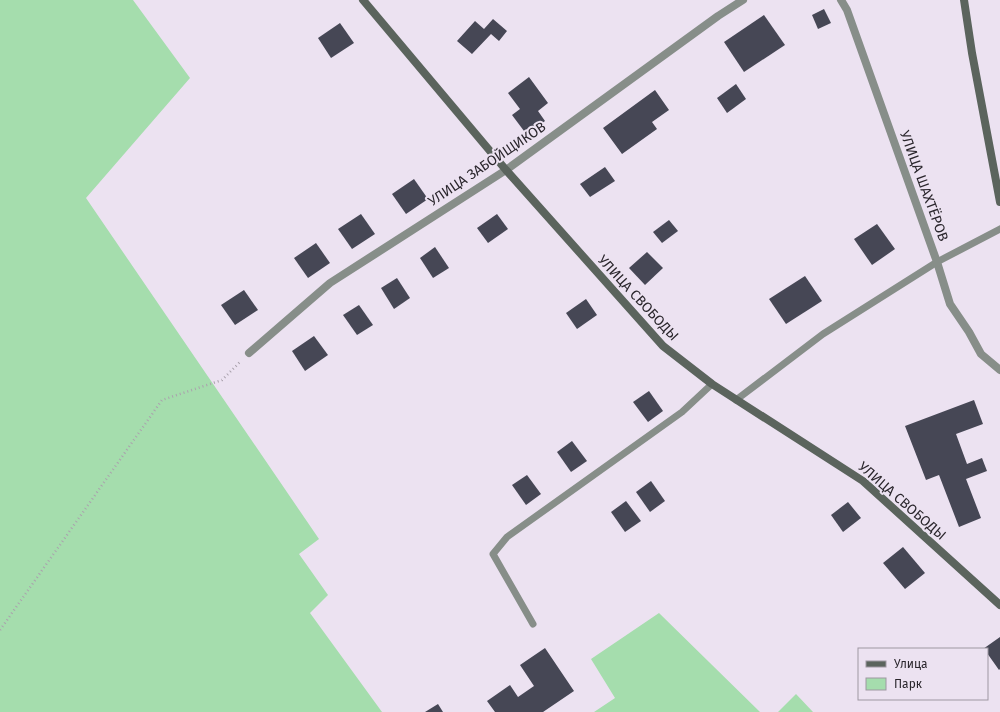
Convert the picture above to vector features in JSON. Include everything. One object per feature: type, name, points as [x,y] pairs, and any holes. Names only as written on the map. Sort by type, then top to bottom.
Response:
[{"type":"main road","name":"УЛИЦА СВОБОДЫ","points":[[363,0],[506,170],[663,346],[712,384],[863,481],[1000,605]]},
{"type":"main road","points":[[964,0],[972,53],[1000,202]]},
{"type":"street","name":"УЛИЦА ЗАБОЙЩИКОВ","points":[[249,353],[330,283],[506,170],[718,16],[743,0]]},
{"type":"street","name":"УЛИЦА ШАХТЁРОВ","points":[[841,0],[847,10],[938,262],[950,304],[969,332],[981,354],[1000,370]]},
{"type":"lane","points":[[736,400],[823,334],[938,262],[1000,229]]},
{"type":"lane","points":[[533,624],[494,554],[507,537],[682,412],[712,384]]},
{"type":"path","points":[[0,630],[162,400],[222,380],[249,353]]},
{"type":"green space","points":[[0,0],[133,0],[190,78],[86,198],[319,539],[299,554],[328,595],[310,613],[382,712],[0,712]]},
{"type":"green space","points":[[659,613],[760,712],[594,712],[615,698],[591,659]]},
{"type":"green space","points":[[796,694],[813,712],[778,712]]},
{"type":"building","points":[[824,9],[831,23],[818,29],[812,15]]},
{"type":"building","points":[[764,15],[785,45],[744,72],[724,42]]},
{"type":"building","points":[[493,19],[507,31],[499,41],[491,34],[472,54],[457,41],[475,21],[484,29]]},
{"type":"building","points":[[340,23],[354,43],[331,58],[318,38]]},
{"type":"building","points":[[529,77],[548,103],[538,111],[545,121],[527,135],[512,115],[520,109],[508,93]]},
{"type":"building","points":[[736,84],[746,99],[727,113],[717,98]]},
{"type":"building","points":[[655,90],[669,110],[652,122],[657,129],[622,154],[603,128]]},
{"type":"building","points":[[605,167],[615,181],[590,197],[580,184]]},
{"type":"building","points":[[414,179],[428,199],[406,214],[392,194]]},
{"type":"building","points":[[361,214],[375,234],[352,249],[338,229]]},
{"type":"building","points":[[497,214],[508,229],[488,243],[477,228]]},
{"type":"building","points":[[669,220],[678,231],[662,243],[653,232]]},
{"type":"building","points":[[877,224],[895,249],[872,265],[854,239]]},
{"type":"building","points":[[316,243],[330,263],[308,278],[294,258]]},
{"type":"building","points":[[435,247],[449,268],[433,278],[420,258]]},
{"type":"building","points":[[647,252],[663,268],[645,285],[629,268]]},
{"type":"building","points":[[805,276],[822,301],[786,324],[769,299]]},
{"type":"building","points":[[397,278],[410,298],[394,309],[381,288]]},
{"type":"building","points":[[244,290],[258,310],[235,325],[221,305]]},
{"type":"building","points":[[586,299],[597,315],[577,329],[566,313]]},
{"type":"building","points":[[359,305],[373,325],[357,335],[343,315]]},
{"type":"building","points":[[314,336],[328,355],[305,371],[292,351]]},
{"type":"building","points":[[649,391],[663,411],[648,422],[633,402]]},
{"type":"building","points":[[974,400],[983,424],[956,434],[967,464],[982,458],[987,471],[966,479],[981,518],[959,527],[939,475],[926,480],[905,426]]},
{"type":"building","points":[[572,441],[587,461],[571,472],[557,452]]},
{"type":"building","points":[[527,475],[541,494],[526,505],[512,485]]},
{"type":"building","points":[[651,481],[665,501],[650,512],[636,492]]},
{"type":"building","points":[[626,501],[641,521],[625,532],[611,512]]},
{"type":"building","points":[[848,502],[861,518],[843,532],[831,515]]},
{"type":"building","points":[[903,547],[925,573],[905,589],[883,563]]},
{"type":"building","points":[[1000,637],[999,670],[988,654],[988,648],[984,648]]},
{"type":"building","points":[[545,648],[574,691],[543,712],[495,712],[487,701],[510,685],[518,697],[534,686],[520,665]]},
{"type":"building","points":[[438,704],[443,712],[425,712]]}]
